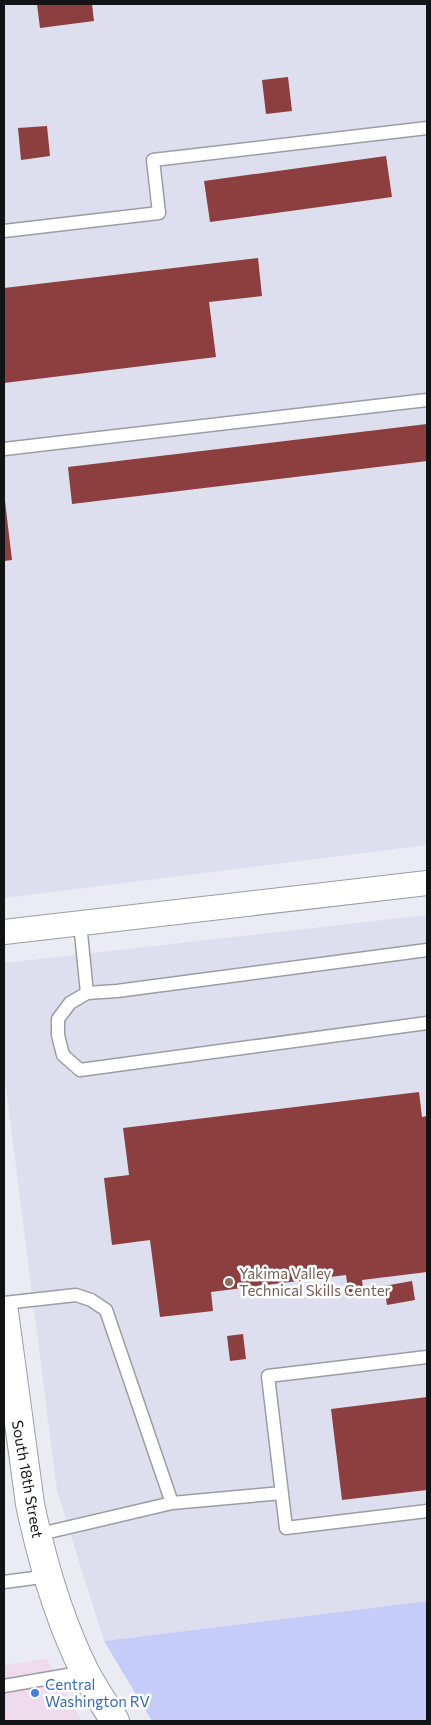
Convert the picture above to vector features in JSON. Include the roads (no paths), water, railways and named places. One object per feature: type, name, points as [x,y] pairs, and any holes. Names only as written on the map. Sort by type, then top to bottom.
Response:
[{"type":"street","points":[[4,932],[427,883]]},
{"type":"street","name":"South 18th Street","points":[[4,1312],[8,1382],[36,1535],[61,1615],[85,1672],[115,1721]]},
{"type":"lane","points":[[4,231],[159,213],[152,160],[427,128]]},
{"type":"lane","points":[[4,449],[427,400]]},
{"type":"lane","points":[[80,923],[87,993]]},
{"type":"lane","points":[[427,950],[118,991],[87,993],[70,1002],[58,1019],[59,1044],[63,1055],[80,1070],[427,1023]]},
{"type":"lane","points":[[4,1303],[76,1295],[91,1300],[106,1310],[172,1503]]},
{"type":"lane","points":[[427,1357],[268,1376],[286,1528],[427,1511]]},
{"type":"lane","points":[[36,1535],[172,1503],[282,1493]]},
{"type":"lane","points":[[4,1582],[49,1576]]},
{"type":"lane","points":[[4,1686],[85,1672]]},
{"type":"place","name":"Yakima Valley Technical Skills Center","points":[[229,1282]]},
{"type":"place","name":"Central Washington RV","points":[[35,1693]]}]
